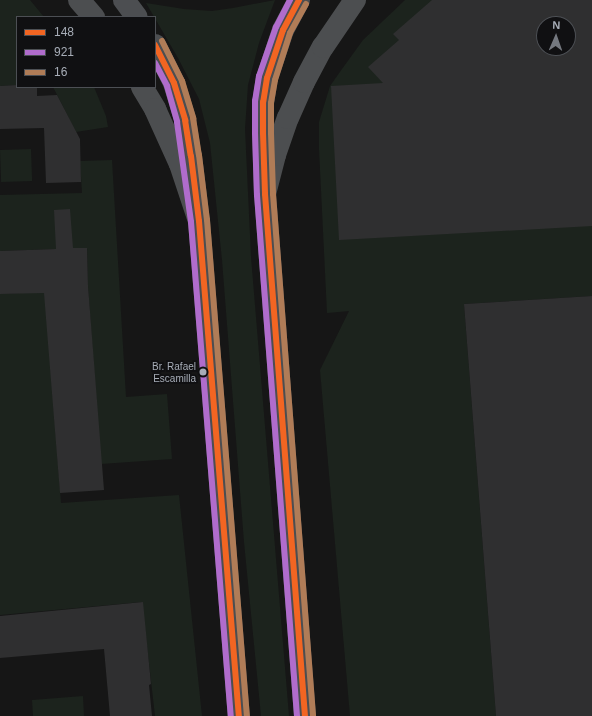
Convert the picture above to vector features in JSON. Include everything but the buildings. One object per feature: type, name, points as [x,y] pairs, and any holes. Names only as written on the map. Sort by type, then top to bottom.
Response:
[{"type":"highway","points":[[79,0],[93,16]]},
{"type":"highway","points":[[265,194],[275,155],[285,125],[304,82],[323,47],[355,0]]},
{"type":"highway","points":[[143,88],[155,109],[180,164],[199,221]]},
{"type":"main road","points":[[124,0],[135,16]]},
{"type":"main road","points":[[299,0],[283,30],[267,78],[263,102],[263,133],[265,194],[305,716]]},
{"type":"main road","points":[[156,47],[174,83],[184,120],[191,156],[199,221],[239,716]]},
{"type":"shaded area","points":[[0,0],[30,0],[43,16],[16,16],[16,85],[0,86]]},
{"type":"shaded area","points":[[275,0],[259,43],[248,85],[245,129],[251,257],[289,716],[261,716],[244,542],[222,260],[210,143],[199,99],[178,58],[156,20],[156,16],[154,16],[146,3],[184,9],[212,11]]},
{"type":"shaded area","points":[[405,0],[592,0],[592,296],[464,304],[496,716],[350,716],[320,370],[349,311],[327,313],[319,122],[330,86],[363,40]]},
{"type":"shaded area","points":[[54,88],[94,88],[106,116],[108,127],[76,132]]},
{"type":"shaded area","points":[[31,149],[32,181],[1,182],[0,150]]},
{"type":"shaded area","points":[[112,160],[126,397],[167,394],[172,459],[101,464],[88,287],[87,248],[0,251],[0,195],[82,193],[80,161]]},
{"type":"shaded area","points":[[45,292],[61,503],[179,495],[202,716],[155,716],[142,602],[0,615],[0,294]]},
{"type":"shaded area","points":[[83,696],[84,716],[33,716],[32,700]]},
{"type":"transit line","name":"921","points":[[290,0],[276,27],[259,76],[255,101],[255,133],[257,195],[297,716]]},
{"type":"transit line","name":"148","points":[[299,0],[283,30],[267,78],[263,102],[263,133],[265,194],[305,716]]},
{"type":"transit line","name":"16","points":[[306,4],[290,33],[275,80],[271,103],[271,133],[273,194],[313,715]]},
{"type":"transit line","name":"16","points":[[162,41],[182,81],[193,118],[199,155],[207,220],[247,715]]},
{"type":"transit line","name":"148","points":[[156,47],[174,83],[185,120],[191,156],[199,221],[239,716]]},
{"type":"transit line","name":"921","points":[[156,65],[167,86],[177,122],[191,222],[231,716]]},
{"type":"place","name":"Br. Rafael Escamilla","points":[[203,372]]}]
